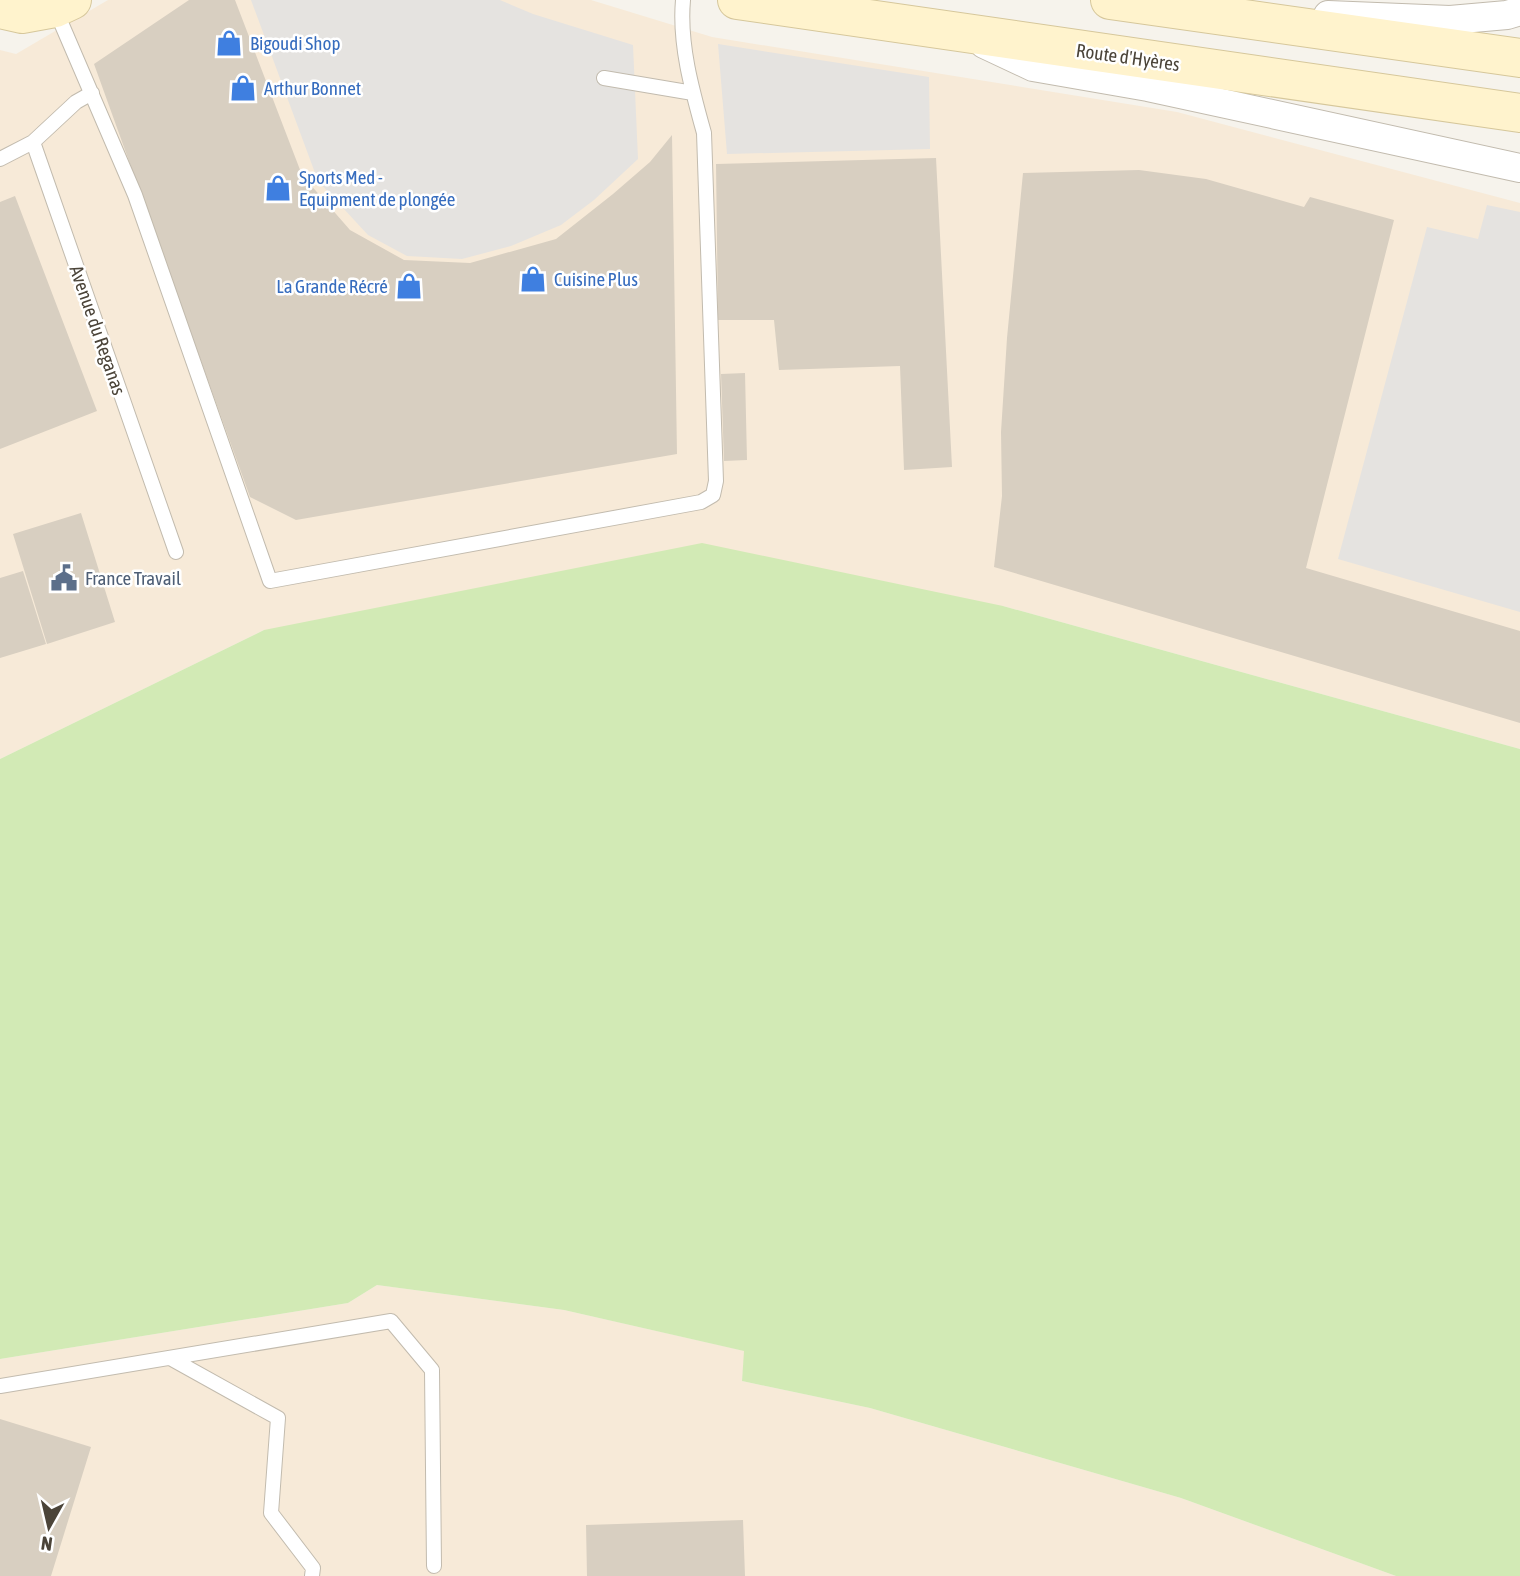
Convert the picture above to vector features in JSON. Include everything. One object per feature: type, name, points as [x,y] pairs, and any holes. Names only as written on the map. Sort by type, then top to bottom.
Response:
[{"type":"main road","name":"Route d'Hyères","points":[[737,0],[1520,113]]},
{"type":"main road","points":[[1110,0],[1520,58]]},
{"type":"main road","points":[[0,9],[22,14],[63,4]]},
{"type":"street","points":[[1167,8],[1450,20],[1507,15],[1520,11]]},
{"type":"street","points":[[959,33],[1033,67],[1148,87],[1520,168]]},
{"type":"lane","points":[[63,4],[92,93],[135,194],[270,581],[701,502],[713,495],[716,481],[704,133],[693,93],[683,33],[683,0]]},
{"type":"lane","points":[[604,78],[693,93]]},
{"type":"lane","points":[[0,159],[33,142],[76,102],[92,93]]},
{"type":"lane","name":"Avenue du Reganas","points":[[33,142],[176,552]]},
{"type":"lane","points":[[0,1386],[391,1321],[432,1370],[433,1566]]},
{"type":"lane","points":[[170,1358],[278,1419],[271,1513],[313,1567],[312,1576]]},
{"type":"shaded area","points":[[108,0],[591,0],[712,37],[1177,112],[1520,203],[1520,749],[1003,606],[264,630],[0,759],[0,50],[16,54]]},
{"type":"shaded area","points":[[251,0],[500,0],[533,14],[633,45],[638,159],[594,200],[561,225],[511,246],[462,259],[407,256],[368,235],[318,181]]},
{"type":"shaded area","points":[[718,44],[929,77],[930,149],[727,154]]},
{"type":"shaded area","points":[[1487,205],[1520,212],[1520,612],[1338,559],[1427,227],[1478,239]]},
{"type":"shaded area","points":[[377,1285],[564,1310],[745,1351],[742,1381],[870,1408],[1181,1498],[1396,1576],[0,1576],[0,1359],[348,1303]]},
{"type":"green space","points":[[702,543],[1003,606],[1520,749],[1520,1576],[1396,1576],[1181,1498],[870,1408],[742,1381],[744,1351],[564,1310],[377,1285],[348,1303],[0,1359],[0,759],[264,630]]},
{"type":"building","points":[[189,0],[235,0],[302,175],[350,230],[404,260],[470,263],[556,239],[650,162],[672,135],[677,454],[296,520],[250,497],[94,64]]},
{"type":"building","points":[[936,158],[952,467],[904,470],[900,366],[779,370],[774,320],[718,320],[716,164]]},
{"type":"building","points":[[1139,170],[1206,179],[1304,207],[1310,197],[1394,220],[1306,568],[1520,631],[1520,723],[994,567],[1002,496],[1001,432],[1007,338],[1023,173]]},
{"type":"building","points":[[15,196],[97,411],[0,449],[0,202]]},
{"type":"building","points":[[745,373],[747,460],[724,461],[721,374]]},
{"type":"building","name":"France Travail","points":[[81,513],[115,622],[47,644],[13,534]]},
{"type":"building","points":[[23,571],[46,644],[0,658],[0,578]]},
{"type":"building","points":[[0,1419],[91,1447],[51,1576],[0,1576]]},
{"type":"building","points":[[743,1520],[745,1576],[587,1576],[586,1525]]},
{"type":"place","name":"Bigoudi Shop","points":[[229,43]]},
{"type":"place","name":"Arthur Bonnet","points":[[243,88]]},
{"type":"place","name":"Sports Med - Equipment de plongée","points":[[278,188]]},
{"type":"place","name":"Cuisine Plus","points":[[533,279]]},
{"type":"place","name":"La Grande Récré","points":[[409,286]]},
{"type":"place","name":"France Travail","points":[[64,578]]}]
